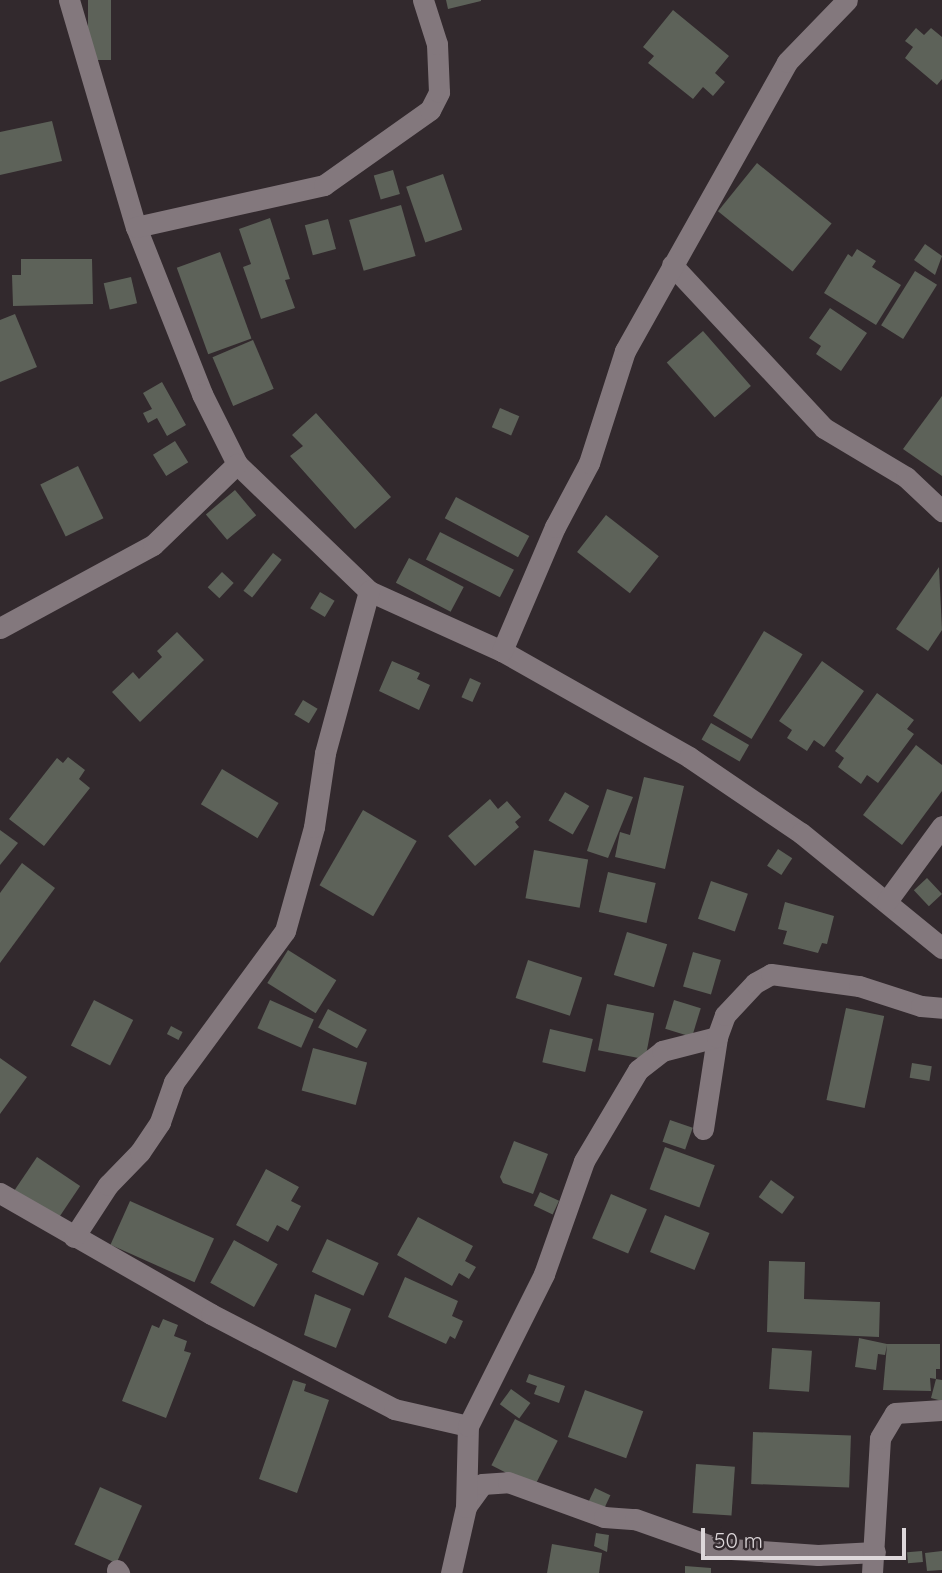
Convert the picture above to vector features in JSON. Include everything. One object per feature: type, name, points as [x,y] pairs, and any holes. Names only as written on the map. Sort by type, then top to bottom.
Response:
[{"type":"street","points":[[69,0],[136,227],[202,394],[237,464],[369,591],[502,651],[689,757],[801,833],[942,948]]},
{"type":"street","points":[[136,227],[324,185],[430,110],[439,92],[437,44],[423,0]]},
{"type":"street","points":[[502,651],[555,527],[589,463],[625,351],[787,62],[836,3]]},
{"type":"street","points":[[672,265],[824,428],[906,477],[942,511]]},
{"type":"street","points":[[0,628],[153,545],[237,464]]},
{"type":"street","points":[[75,1237],[108,1185],[140,1152],[160,1122],[174,1082],[285,930],[314,827],[325,753],[369,591]]},
{"type":"street","points":[[887,901],[942,827]]},
{"type":"street","points":[[703,1129],[717,1037],[725,1015],[755,983],[771,974],[859,986],[921,1006],[942,1008]]},
{"type":"street","points":[[451,1573],[466,1507],[468,1426],[544,1275],[584,1161],[638,1070],[662,1051],[717,1037]]},
{"type":"street","points":[[0,1193],[75,1237],[394,1409],[468,1426]]},
{"type":"street","points":[[872,1573],[880,1438],[895,1413],[942,1410]]},
{"type":"street","points":[[466,1507],[482,1484],[508,1482],[604,1517],[635,1519],[717,1548],[818,1555],[875,1552]]},
{"type":"building","points":[[88,0],[111,0],[111,60],[88,60]]},
{"type":"building","points":[[446,0],[481,0],[481,1],[448,9]]},
{"type":"building","points":[[673,10],[729,56],[715,73],[725,82],[713,96],[703,87],[693,99],[648,63],[654,56],[643,47]]},
{"type":"building","points":[[916,28],[924,35],[931,28],[942,37],[942,79],[937,85],[905,58],[913,47],[905,41]]},
{"type":"building","points":[[52,121],[62,161],[0,175],[0,132]]},
{"type":"building","points":[[757,163],[832,223],[793,272],[718,211]]},
{"type":"building","points":[[393,170],[400,194],[381,200],[374,176]]},
{"type":"building","points":[[443,174],[462,230],[425,242],[406,187]]},
{"type":"building","points":[[401,205],[416,256],[364,271],[349,220]]},
{"type":"building","points":[[270,218],[290,279],[285,280],[295,308],[261,319],[243,267],[251,264],[239,229]]},
{"type":"building","points":[[328,219],[336,249],[313,255],[305,225]]},
{"type":"building","points":[[925,244],[942,256],[935,275],[914,260]]},
{"type":"building","points":[[857,249],[876,261],[872,267],[901,285],[876,325],[824,293],[848,254],[852,257]]},
{"type":"building","points":[[220,252],[251,338],[208,354],[177,268]]},
{"type":"building","points":[[21,259],[92,259],[93,304],[13,306],[12,275],[21,275]]},
{"type":"building","points":[[915,271],[937,285],[903,339],[881,325]]},
{"type":"building","points":[[131,277],[137,303],[110,310],[104,283]]},
{"type":"building","points":[[830,308],[867,333],[841,371],[816,354],[821,346],[809,338]]},
{"type":"building","points":[[15,314],[37,367],[0,382],[0,320]]},
{"type":"building","points":[[703,331],[751,386],[715,418],[667,362]]},
{"type":"building","points":[[253,340],[274,389],[233,406],[212,357]]},
{"type":"building","points":[[162,382],[186,425],[167,436],[157,418],[148,423],[143,413],[152,409],[143,393]]},
{"type":"building","points":[[942,396],[942,476],[903,449]]},
{"type":"building","points":[[500,408],[519,416],[511,436],[492,427]]},
{"type":"building","points":[[316,413],[391,497],[355,529],[290,456],[303,446],[292,435]]},
{"type":"building","points":[[175,441],[188,462],[166,476],[153,455]]},
{"type":"building","points":[[78,466],[103,518],[66,537],[40,484]]},
{"type":"building","points":[[235,490],[256,515],[227,540],[206,514]]},
{"type":"building","points":[[456,497],[529,536],[518,557],[445,518]]},
{"type":"building","points":[[606,515],[659,556],[630,593],[577,552]]},
{"type":"building","points":[[440,532],[514,570],[500,597],[426,560]]},
{"type":"building","points":[[273,553],[282,560],[252,598],[243,591]]},
{"type":"building","points":[[409,558],[464,587],[451,612],[396,583]]},
{"type":"building","points":[[939,567],[942,630],[928,651],[896,629]]},
{"type":"building","points":[[222,572],[234,583],[219,598],[208,587]]},
{"type":"building","points":[[320,592],[335,601],[325,617],[310,608]]},
{"type":"building","points":[[764,631],[803,654],[752,739],[713,716]]},
{"type":"building","points":[[177,632],[204,660],[140,722],[112,692],[133,672],[139,679],[162,657],[157,651]]},
{"type":"building","points":[[392,661],[420,673],[417,679],[430,685],[419,710],[379,691]]},
{"type":"building","points":[[822,661],[864,691],[824,747],[814,740],[807,751],[787,738],[792,730],[779,721]]},
{"type":"building","points":[[470,678],[481,683],[472,702],[461,697]]},
{"type":"building","points":[[877,693],[914,720],[907,729],[914,734],[878,783],[867,775],[861,784],[838,767],[844,758],[835,751]]},
{"type":"building","points":[[303,700],[318,709],[309,723],[294,715]]},
{"type":"building","points":[[711,723],[749,745],[740,761],[702,739]]},
{"type":"building","points":[[916,745],[942,765],[942,791],[902,845],[863,815]]},
{"type":"building","points":[[68,757],[85,770],[79,779],[90,788],[44,846],[9,819],[57,758],[63,763]]},
{"type":"building","points":[[222,769],[279,803],[257,838],[201,804]]},
{"type":"building","points":[[644,777],[684,786],[665,869],[615,857],[620,832],[630,835]]},
{"type":"building","points":[[607,789],[633,797],[608,858],[587,851]]},
{"type":"building","points":[[565,792],[589,806],[573,835],[548,821]]},
{"type":"building","points":[[490,799],[498,809],[507,801],[521,817],[515,822],[519,827],[475,866],[448,836]]},
{"type":"building","points":[[363,810],[417,841],[373,916],[320,885]]},
{"type":"building","points":[[0,830],[18,843],[0,865]]},
{"type":"building","points":[[778,849],[792,858],[781,875],[767,866]]},
{"type":"building","points":[[534,850],[588,860],[580,908],[525,898]]},
{"type":"building","points":[[22,863],[55,888],[0,963],[0,893]]},
{"type":"building","points":[[608,872],[656,883],[647,923],[599,912]]},
{"type":"building","points":[[927,878],[942,894],[929,906],[914,890]]},
{"type":"building","points":[[711,881],[748,894],[735,932],[698,919]]},
{"type":"building","points":[[785,902],[834,916],[827,944],[822,943],[818,953],[783,944],[787,931],[778,929]]},
{"type":"building","points":[[627,932],[667,944],[654,987],[614,975]]},
{"type":"building","points":[[288,950],[336,980],[316,1013],[267,983]]},
{"type":"building","points":[[693,952],[721,960],[711,995],[683,987]]},
{"type":"building","points":[[528,960],[582,978],[570,1016],[516,998]]},
{"type":"building","points":[[94,1000],[133,1020],[110,1065],[71,1045]]},
{"type":"building","points":[[270,1000],[314,1020],[301,1048],[257,1028]]},
{"type":"building","points":[[674,1000],[701,1008],[692,1037],[665,1029]]},
{"type":"building","points":[[607,1004],[654,1013],[645,1059],[598,1050]]},
{"type":"building","points":[[846,1008],[884,1016],[865,1108],[826,1100]]},
{"type":"building","points":[[328,1009],[367,1030],[357,1048],[318,1028]]},
{"type":"building","points":[[171,1026],[183,1032],[178,1040],[167,1034]]},
{"type":"building","points":[[550,1029],[593,1039],[585,1072],[542,1062]]},
{"type":"building","points":[[313,1048],[367,1062],[356,1105],[302,1091]]},
{"type":"building","points":[[0,1058],[27,1077],[0,1114]]},
{"type":"building","points":[[912,1063],[932,1066],[929,1081],[910,1078]]},
{"type":"building","points":[[670,1120],[693,1128],[685,1150],[663,1142]]},
{"type":"building","points":[[514,1141],[548,1154],[533,1194],[503,1183],[500,1177]]},
{"type":"building","points":[[665,1147],[715,1165],[699,1207],[650,1189]]},
{"type":"building","points":[[37,1157],[80,1186],[57,1221],[14,1192]]},
{"type":"building","points":[[266,1169],[299,1187],[291,1201],[301,1206],[288,1231],[277,1225],[268,1242],[236,1225]]},
{"type":"building","points":[[771,1180],[794,1197],[782,1214],[759,1197]]},
{"type":"building","points":[[540,1192],[559,1201],[553,1214],[534,1206]]},
{"type":"building","points":[[611,1194],[647,1209],[628,1253],[592,1238]]},
{"type":"building","points":[[130,1201],[214,1238],[195,1282],[110,1245]]},
{"type":"building","points":[[665,1215],[710,1233],[695,1270],[650,1252]]},
{"type":"building","points":[[418,1217],[473,1246],[465,1261],[476,1267],[469,1279],[459,1273],[452,1286],[397,1255]]},
{"type":"building","points":[[327,1239],[379,1263],[363,1296],[312,1272]]},
{"type":"building","points":[[234,1240],[278,1264],[254,1307],[210,1283]]},
{"type":"building","points":[[769,1261],[805,1262],[804,1299],[880,1302],[879,1337],[767,1332]]},
{"type":"building","points":[[405,1277],[458,1301],[452,1316],[463,1321],[455,1339],[450,1336],[446,1344],[388,1317]]},
{"type":"building","points":[[315,1294],[351,1309],[336,1348],[304,1335]]},
{"type":"building","points":[[163,1319],[178,1325],[174,1336],[187,1341],[184,1351],[191,1353],[166,1418],[122,1401],[152,1325],[159,1328]]},
{"type":"building","points":[[859,1338],[887,1344],[940,1344],[940,1369],[936,1369],[936,1379],[930,1378],[931,1391],[883,1390],[887,1345],[885,1355],[878,1354],[876,1370],[855,1367]]},
{"type":"building","points":[[772,1348],[812,1351],[809,1392],[769,1389]]},
{"type":"building","points":[[529,1374],[565,1386],[559,1403],[534,1394],[537,1386],[526,1382]]},
{"type":"building","points":[[936,1379],[942,1380],[942,1401],[931,1398]]},
{"type":"building","points":[[293,1380],[306,1384],[304,1391],[329,1400],[297,1493],[259,1479]]},
{"type":"building","points":[[511,1389],[530,1403],[519,1418],[500,1404]]},
{"type":"building","points":[[585,1390],[643,1411],[626,1458],[568,1437]]},
{"type":"building","points":[[515,1419],[558,1441],[534,1487],[491,1465]]},
{"type":"building","points":[[753,1432],[851,1435],[849,1487],[751,1484]]},
{"type":"building","points":[[696,1464],[735,1467],[731,1516],[693,1513]]},
{"type":"building","points":[[100,1487],[142,1506],[116,1563],[74,1545]]},
{"type":"building","points":[[595,1488],[610,1495],[603,1511],[587,1504]]},
{"type":"building","points":[[596,1533],[609,1535],[607,1552],[594,1546]]},
{"type":"building","points":[[552,1544],[602,1553],[599,1573],[547,1573]]},
{"type":"building","points":[[922,1551],[923,1562],[908,1563],[907,1552]]},
{"type":"building","points":[[942,1551],[942,1570],[927,1571],[925,1553]]},
{"type":"building","points":[[685,1566],[711,1568],[711,1573],[685,1573]]}]
